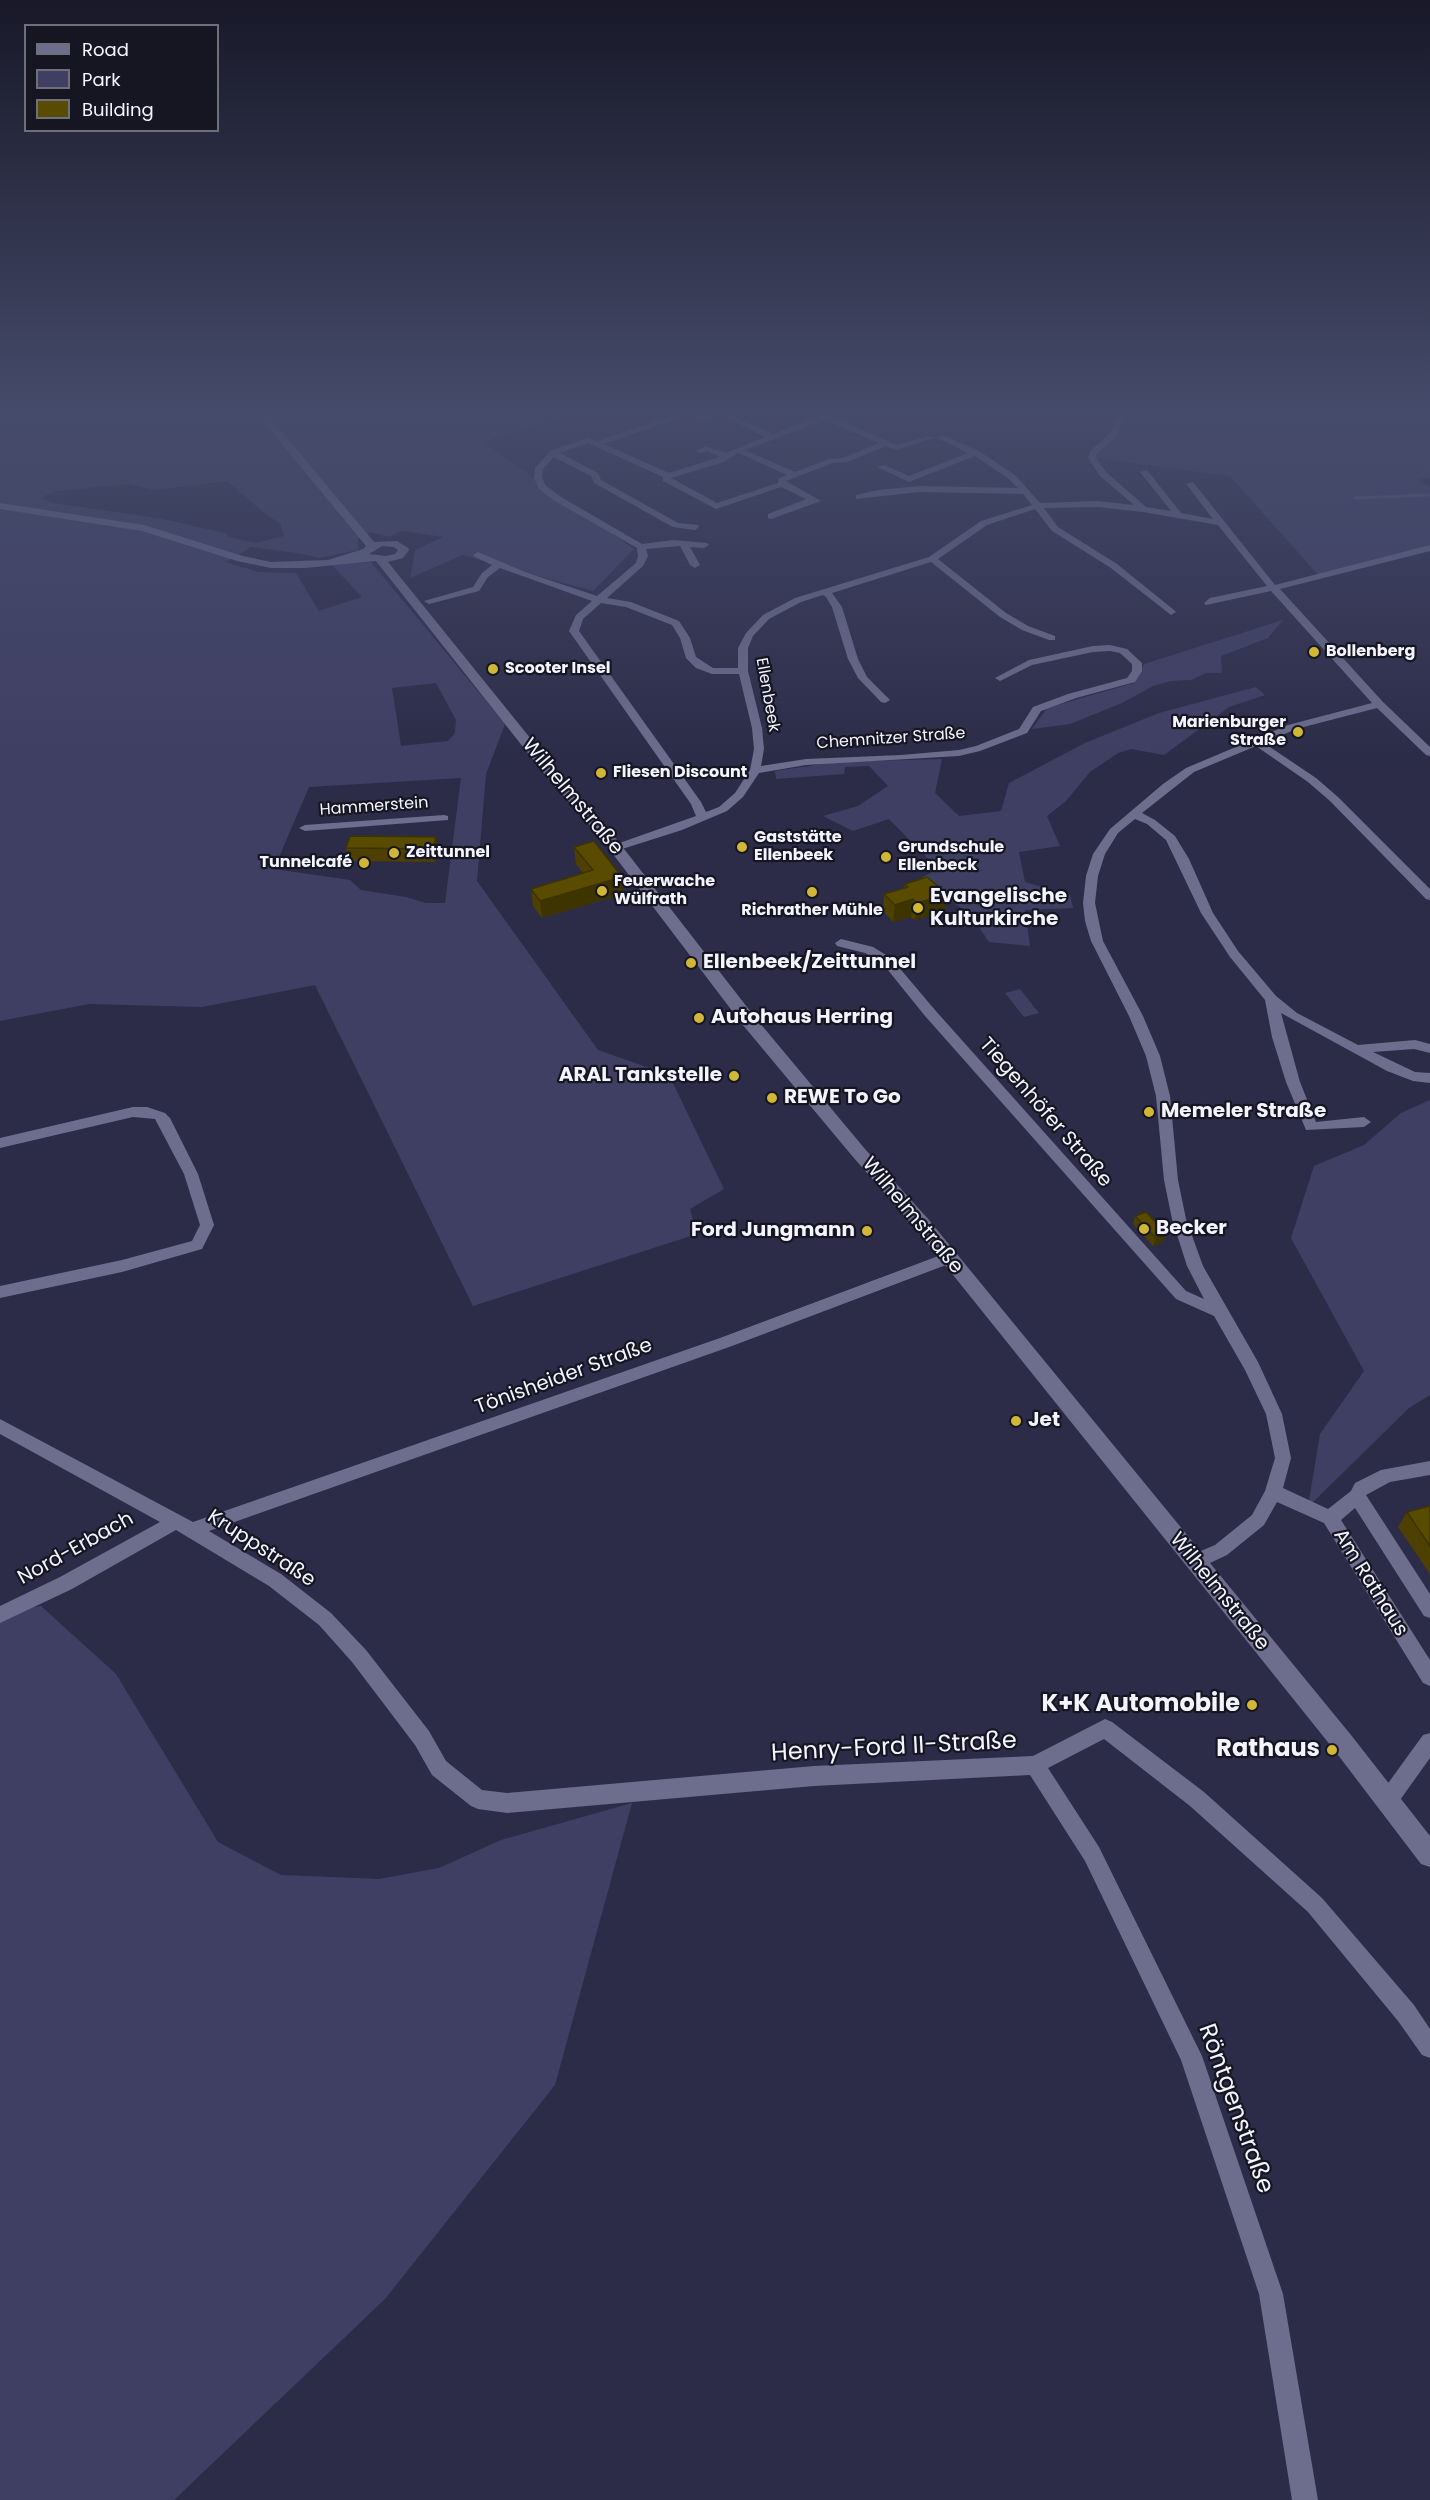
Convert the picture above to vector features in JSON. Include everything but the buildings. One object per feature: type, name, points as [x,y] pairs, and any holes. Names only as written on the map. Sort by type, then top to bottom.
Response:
[{"type":"main road","points":[[156,532],[260,563],[285,566],[329,563],[371,552],[393,543],[402,547],[403,553],[394,558],[371,552]]},
{"type":"main road","name":"Wilhelmstraße","points":[[360,532],[371,552],[394,577],[551,773],[615,848],[751,1023],[949,1258],[1388,1800],[1430,1855]]},
{"type":"main road","points":[[394,558],[394,577]]},
{"type":"street","points":[[614,532],[641,547],[683,543],[704,545]]},
{"type":"street","name":"Ellenbeek","points":[[615,848],[660,835],[702,818],[723,809],[739,795],[755,770],[759,749],[757,729],[743,671],[743,648],[749,635],[766,617],[798,600],[932,559],[971,532]]},
{"type":"street","points":[[1059,532],[1114,566],[1171,612]]},
{"type":"street","points":[[1228,532],[1273,588],[1379,704],[1430,753]]},
{"type":"street","points":[[683,543],[695,565]]},
{"type":"street","points":[[641,547],[643,556],[640,564],[579,617],[574,631],[697,804],[702,818]]},
{"type":"street","points":[[1209,603],[1213,600],[1273,588],[1430,548]]},
{"type":"street","points":[[478,555],[572,592],[600,600],[636,606],[676,623],[685,638],[691,658],[700,666],[712,671],[743,671]]},
{"type":"street","points":[[932,559],[1003,615],[1025,628],[1052,638]]},
{"type":"street","points":[[429,601],[476,589],[484,575],[499,564]]},
{"type":"street","points":[[824,592],[829,595],[837,607],[853,659],[863,678],[885,700]]},
{"type":"street","name":"Chemnitzer Straße","points":[[755,770],[806,762],[901,758],[959,753],[980,748],[1023,731],[1037,709],[1072,696],[1131,680],[1137,671],[1137,663],[1123,651],[1110,648],[1093,649],[1029,663],[1000,678]]},
{"type":"street","points":[[1195,1562],[1221,1550],[1258,1520],[1273,1492],[1283,1458],[1274,1414],[1252,1367],[1195,1266],[1179,1219],[1170,1180],[1169,1142],[1163,1096],[1153,1056],[1136,1016],[1102,952],[1091,921],[1089,903],[1092,876],[1099,854],[1114,831],[1167,786],[1190,770],[1255,741],[1309,722],[1379,704]]},
{"type":"street","points":[[1255,741],[1321,787],[1430,896]]},
{"type":"street","points":[[1134,814],[1151,822],[1171,838],[1207,913],[1234,954],[1271,999],[1292,1016],[1402,1072],[1430,1078]]},
{"type":"street","name":"Hammerstein","points":[[305,828],[444,818]]},
{"type":"street","name":"Tiegenhöfer Straße","points":[[841,943],[869,950],[887,961],[930,1013],[1181,1295],[1219,1312]]},
{"type":"street","points":[[1271,999],[1279,1037],[1293,1082],[1311,1127],[1364,1122]]},
{"type":"street","points":[[1358,1048],[1386,1048],[1415,1044],[1430,1049]]},
{"type":"street","points":[[0,1143],[133,1112],[147,1112],[160,1116],[165,1120],[191,1174],[207,1225],[197,1245],[122,1266],[0,1292]]},
{"type":"street","name":"Tönisheider Straße","points":[[192,1530],[715,1346],[949,1258]]},
{"type":"street","name":"Kruppstraße","points":[[0,1426],[174,1523],[192,1530],[275,1580],[325,1619],[359,1656],[422,1738],[439,1768],[478,1799],[507,1803]]},
{"type":"street","name":"Am Rathaus","points":[[1330,1518],[1357,1497],[1361,1488],[1387,1475],[1430,1468]]},
{"type":"street","name":"Am Rathaus","points":[[1273,1492],[1330,1518],[1430,1677]]},
{"type":"street","name":"Am Rathaus","points":[[1357,1497],[1430,1610]]},
{"type":"street","name":"Nord-Erbach","points":[[0,1615],[66,1583],[174,1523]]},
{"type":"street","name":"Henry-Ford II-Straße","points":[[507,1803],[814,1776],[1035,1765],[1105,1728],[1197,1799],[1315,1905],[1406,2013],[1430,2048]]},
{"type":"street","points":[[1388,1800],[1430,1742]]},
{"type":"street","name":"Röntgenstraße","points":[[1035,1765],[1092,1854],[1191,2056],[1271,2294],[1305,2500]]},
{"type":"green space","points":[[0,532],[218,532],[255,543],[284,536],[283,532],[400,532],[388,537],[371,532],[358,538],[358,550],[319,558],[251,547],[226,562],[258,572],[296,573],[319,611],[362,597],[332,565],[371,562],[505,724],[486,774],[477,881],[598,1050],[669,1075],[724,1189],[690,1209],[697,1234],[473,1306],[315,985],[202,1007],[89,1004],[0,1021]],"holes":[[[436,683],[456,720],[455,733],[448,741],[401,746],[392,688]],[[461,778],[445,903],[426,903],[406,897],[361,890],[350,880],[274,869],[309,787]]]},
{"type":"green space","points":[[407,532],[610,532],[634,549],[593,591],[463,555],[410,578],[415,550],[443,537]]},
{"type":"green space","points":[[1280,532],[1430,532],[1430,546],[1319,576]]},
{"type":"green space","points":[[1283,620],[1268,638],[1221,656],[1222,673],[1206,673],[1191,680],[1171,681],[1153,686],[1122,703],[1070,724],[1032,729],[1047,708],[1134,683],[1144,664]]},
{"type":"green space","points":[[1256,687],[1265,695],[1229,707],[1164,755],[1131,749],[1118,753],[1090,772],[1066,801],[1047,816],[1060,846],[1019,852],[1025,882],[1070,895],[1073,908],[1025,910],[1030,946],[989,942],[971,915],[919,879],[938,869],[889,819],[853,831],[823,816],[858,806],[888,786],[869,766],[845,767],[844,774],[776,779],[775,771],[835,762],[942,759],[935,793],[959,816],[1001,811],[1009,783],[1085,743],[1159,713]]},
{"type":"green space","points":[[1020,989],[1039,1013],[1024,1017],[1005,993]]},
{"type":"green space","points":[[1430,1100],[1430,1395],[1409,1408],[1308,1507],[1320,1434],[1364,1371],[1291,1238],[1314,1166],[1364,1145],[1401,1113]]},
{"type":"green space","points":[[41,1606],[116,1674],[218,1842],[281,1875],[379,1879],[439,1868],[501,1840],[632,1803],[555,2085],[385,2299],[174,2500],[0,2500],[0,1612]]},
{"type":"place","name":"Bollenberg","points":[[1314,652]]},
{"type":"place","name":"Scooter Insel","points":[[493,669]]},
{"type":"place","name":"Marienburger Straße","points":[[1298,732]]},
{"type":"place","name":"Fliesen Discount","points":[[601,773]]},
{"type":"place","name":"Gaststätte Ellenbeek","points":[[742,847]]},
{"type":"place","name":"Zeittunnel","points":[[394,853]]},
{"type":"place","name":"Grundschule Ellenbeck","points":[[886,857]]},
{"type":"place","name":"Tunnelcafé","points":[[364,863]]},
{"type":"place","name":"Feuerwache Wülfrath","points":[[602,891]]},
{"type":"place","name":"Richrather Mühle","points":[[812,892]]},
{"type":"place","name":"Evangelische Kulturkirche","points":[[918,908]]},
{"type":"place","name":"Ellenbeek/Zeittunnel","points":[[691,963]]},
{"type":"place","name":"Autohaus Herring","points":[[699,1018]]},
{"type":"place","name":"ARAL Tankstelle","points":[[734,1076]]},
{"type":"place","name":"REWE To Go","points":[[772,1098]]},
{"type":"place","name":"Memeler Straße","points":[[1149,1112]]},
{"type":"place","name":"Becker","points":[[1144,1229]]},
{"type":"place","name":"Ford Jungmann","points":[[867,1231]]},
{"type":"place","name":"Jet","points":[[1016,1421]]},
{"type":"place","name":"K+K Automobile","points":[[1252,1705]]},
{"type":"place","name":"Rathaus","points":[[1332,1750]]}]
